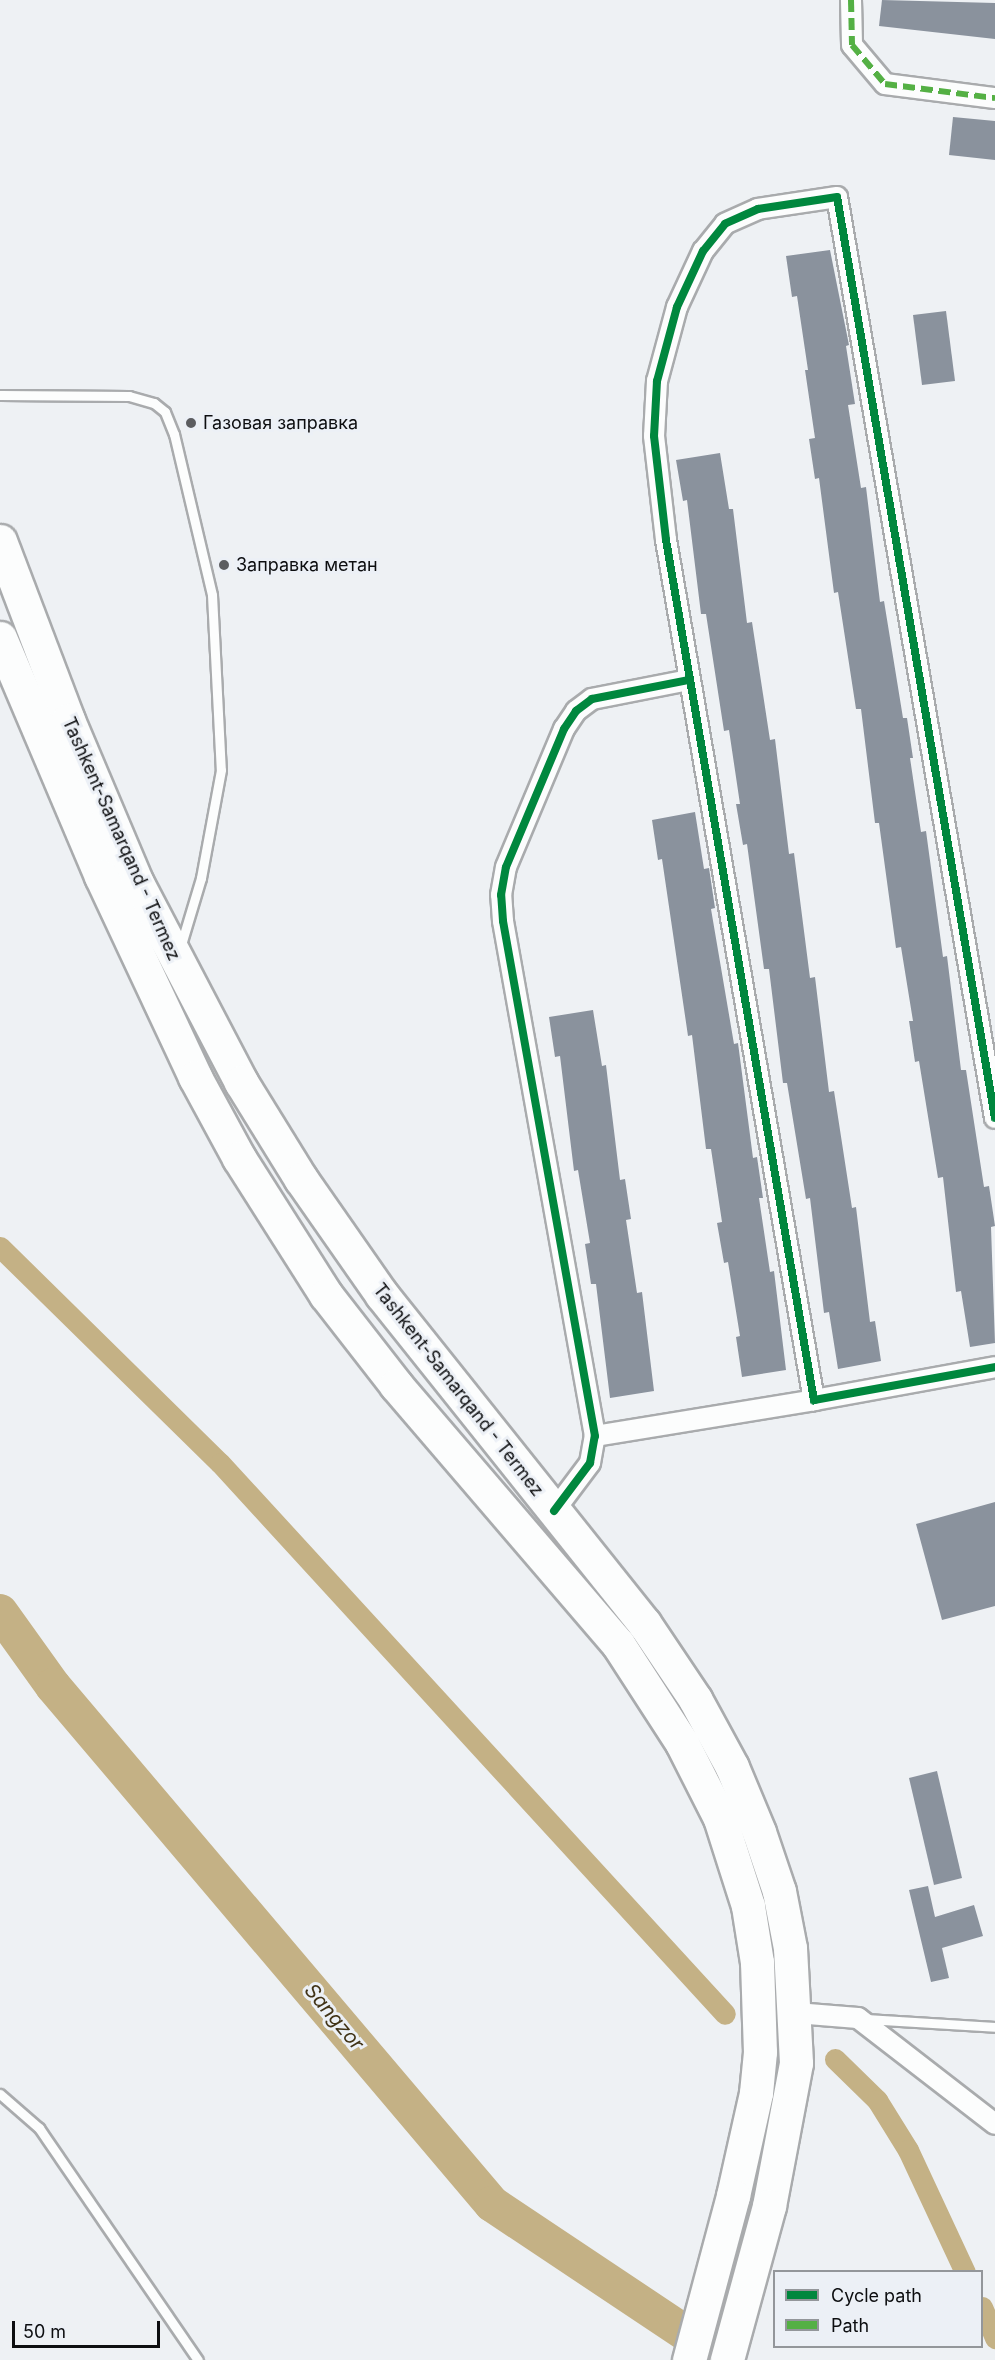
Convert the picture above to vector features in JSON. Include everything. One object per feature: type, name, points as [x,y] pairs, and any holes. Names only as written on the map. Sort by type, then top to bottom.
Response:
[{"type":"highway","name":"Tashkent-Samarqand - Termez","points":[[0,541],[68,720],[176,962],[241,1082],[301,1179],[429,1355],[644,1623],[695,1698],[732,1767],[779,1891],[790,1948],[796,2013],[795,2072],[769,2206],[727,2360]]},
{"type":"highway","name":"Tashkent-Samarqand - Termez","points":[[0,638],[100,876],[195,1077],[239,1158],[326,1295],[396,1386],[618,1644],[682,1743],[720,1818],[748,1906],[761,2008],[756,2094],[733,2196],[689,2360]]},
{"type":"highway","points":[[396,1386],[407,1387],[423,1381],[428,1371],[429,1355]]},
{"type":"street","points":[[851,0],[852,45],[885,84],[995,98]]},
{"type":"street","points":[[814,1400],[689,680],[666,540],[654,436],[657,381],[677,307],[703,251],[725,224],[758,208],[837,196],[995,1118]]},
{"type":"street","points":[[554,1511],[590,1462],[595,1436],[503,921],[501,895],[507,867],[564,729],[576,711],[592,699],[689,680]]},
{"type":"street","points":[[595,1436],[814,1400],[995,1366]]},
{"type":"street","points":[[796,2013],[858,2018],[995,2124]]},
{"type":"lane","points":[[0,395],[129,396],[154,403],[165,412],[174,434],[213,595],[221,770],[201,879],[176,962]]},
{"type":"lane","points":[[858,2018],[995,2027]]},
{"type":"lane","points":[[0,2094],[39,2128],[198,2360]]},
{"type":"building","points":[[882,0],[995,3],[995,39],[879,26]]},
{"type":"building","points":[[953,117],[995,121],[995,160],[949,155]]},
{"type":"building","points":[[830,250],[849,345],[846,346],[855,404],[848,405],[861,488],[866,487],[880,602],[884,601],[903,718],[907,718],[913,758],[910,758],[921,832],[926,831],[943,957],[947,956],[961,1070],[966,1070],[984,1187],[989,1186],[995,1226],[991,1227],[995,1343],[970,1347],[961,1291],[956,1292],[943,1177],[938,1178],[919,1061],[915,1062],[909,1021],[913,1021],[901,947],[896,948],[879,823],[875,823],[861,709],[856,709],[838,592],[834,593],[819,478],[815,479],[809,439],[815,438],[805,370],[808,370],[797,296],[792,297],[786,256]]},
{"type":"building","points":[[946,311],[955,381],[922,385],[913,315]]},
{"type":"building","points":[[720,453],[729,509],[733,509],[747,623],[752,622],[770,740],[775,739],[789,854],[794,853],[810,978],[815,977],[829,1092],[834,1091],[852,1208],[856,1207],[870,1322],[875,1321],[881,1361],[838,1369],[829,1312],[824,1313],[810,1198],[806,1199],[787,1083],[783,1083],[769,969],[764,969],[747,844],[743,845],[736,804],[740,804],[729,730],[724,731],[706,614],[701,614],[687,500],[683,501],[676,460]]},
{"type":"building","points":[[695,812],[704,869],[709,868],[715,908],[711,909],[734,1044],[738,1043],[753,1158],[757,1157],[763,1198],[759,1198],[770,1272],[774,1271],[786,1370],[742,1377],[736,1337],[740,1336],[728,1262],[724,1263],[717,1223],[722,1222],[711,1149],[706,1149],[692,1035],[688,1036],[662,859],[658,860],[652,820]]},
{"type":"building","points":[[593,1010],[602,1066],[606,1065],[620,1180],[625,1179],[631,1219],[626,1220],[637,1293],[642,1292],[654,1391],[610,1398],[596,1284],[591,1284],[585,1244],[590,1243],[578,1170],[574,1171],[560,1056],[555,1057],[549,1017]]},
{"type":"building","points":[[995,1502],[995,1606],[942,1620],[916,1524]]},
{"type":"building","points":[[937,1771],[962,1878],[934,1885],[909,1778]]},
{"type":"building","points":[[928,1886],[935,1917],[974,1905],[983,1936],[942,1948],[949,1978],[931,1982],[909,1890]]},
{"type":"waterway","points":[[0,1247],[220,1463],[725,2014]]},
{"type":"waterway","name":"Sangzor","points":[[0,1612],[53,1686],[492,2204],[726,2360]]},
{"type":"waterway","points":[[835,2059],[877,2100],[908,2150],[964,2270]]},
{"type":"waterway","points":[[983,2309],[995,2338]]},
{"type":"marked path","points":[[851,0],[852,45],[885,84],[995,98]]},
{"type":"cycle path","points":[[995,1118],[837,197],[758,209],[725,224],[703,251],[677,307],[657,381],[654,436],[666,540],[814,1400],[995,1367]]},
{"type":"cycle path","points":[[554,1511],[590,1463],[595,1436],[503,921],[501,895],[506,867],[564,729],[576,711],[592,699],[689,680]]},
{"type":"place","name":"Газовая заправка","points":[[191,423]]},
{"type":"place","name":"Заправка метан","points":[[224,565]]}]
